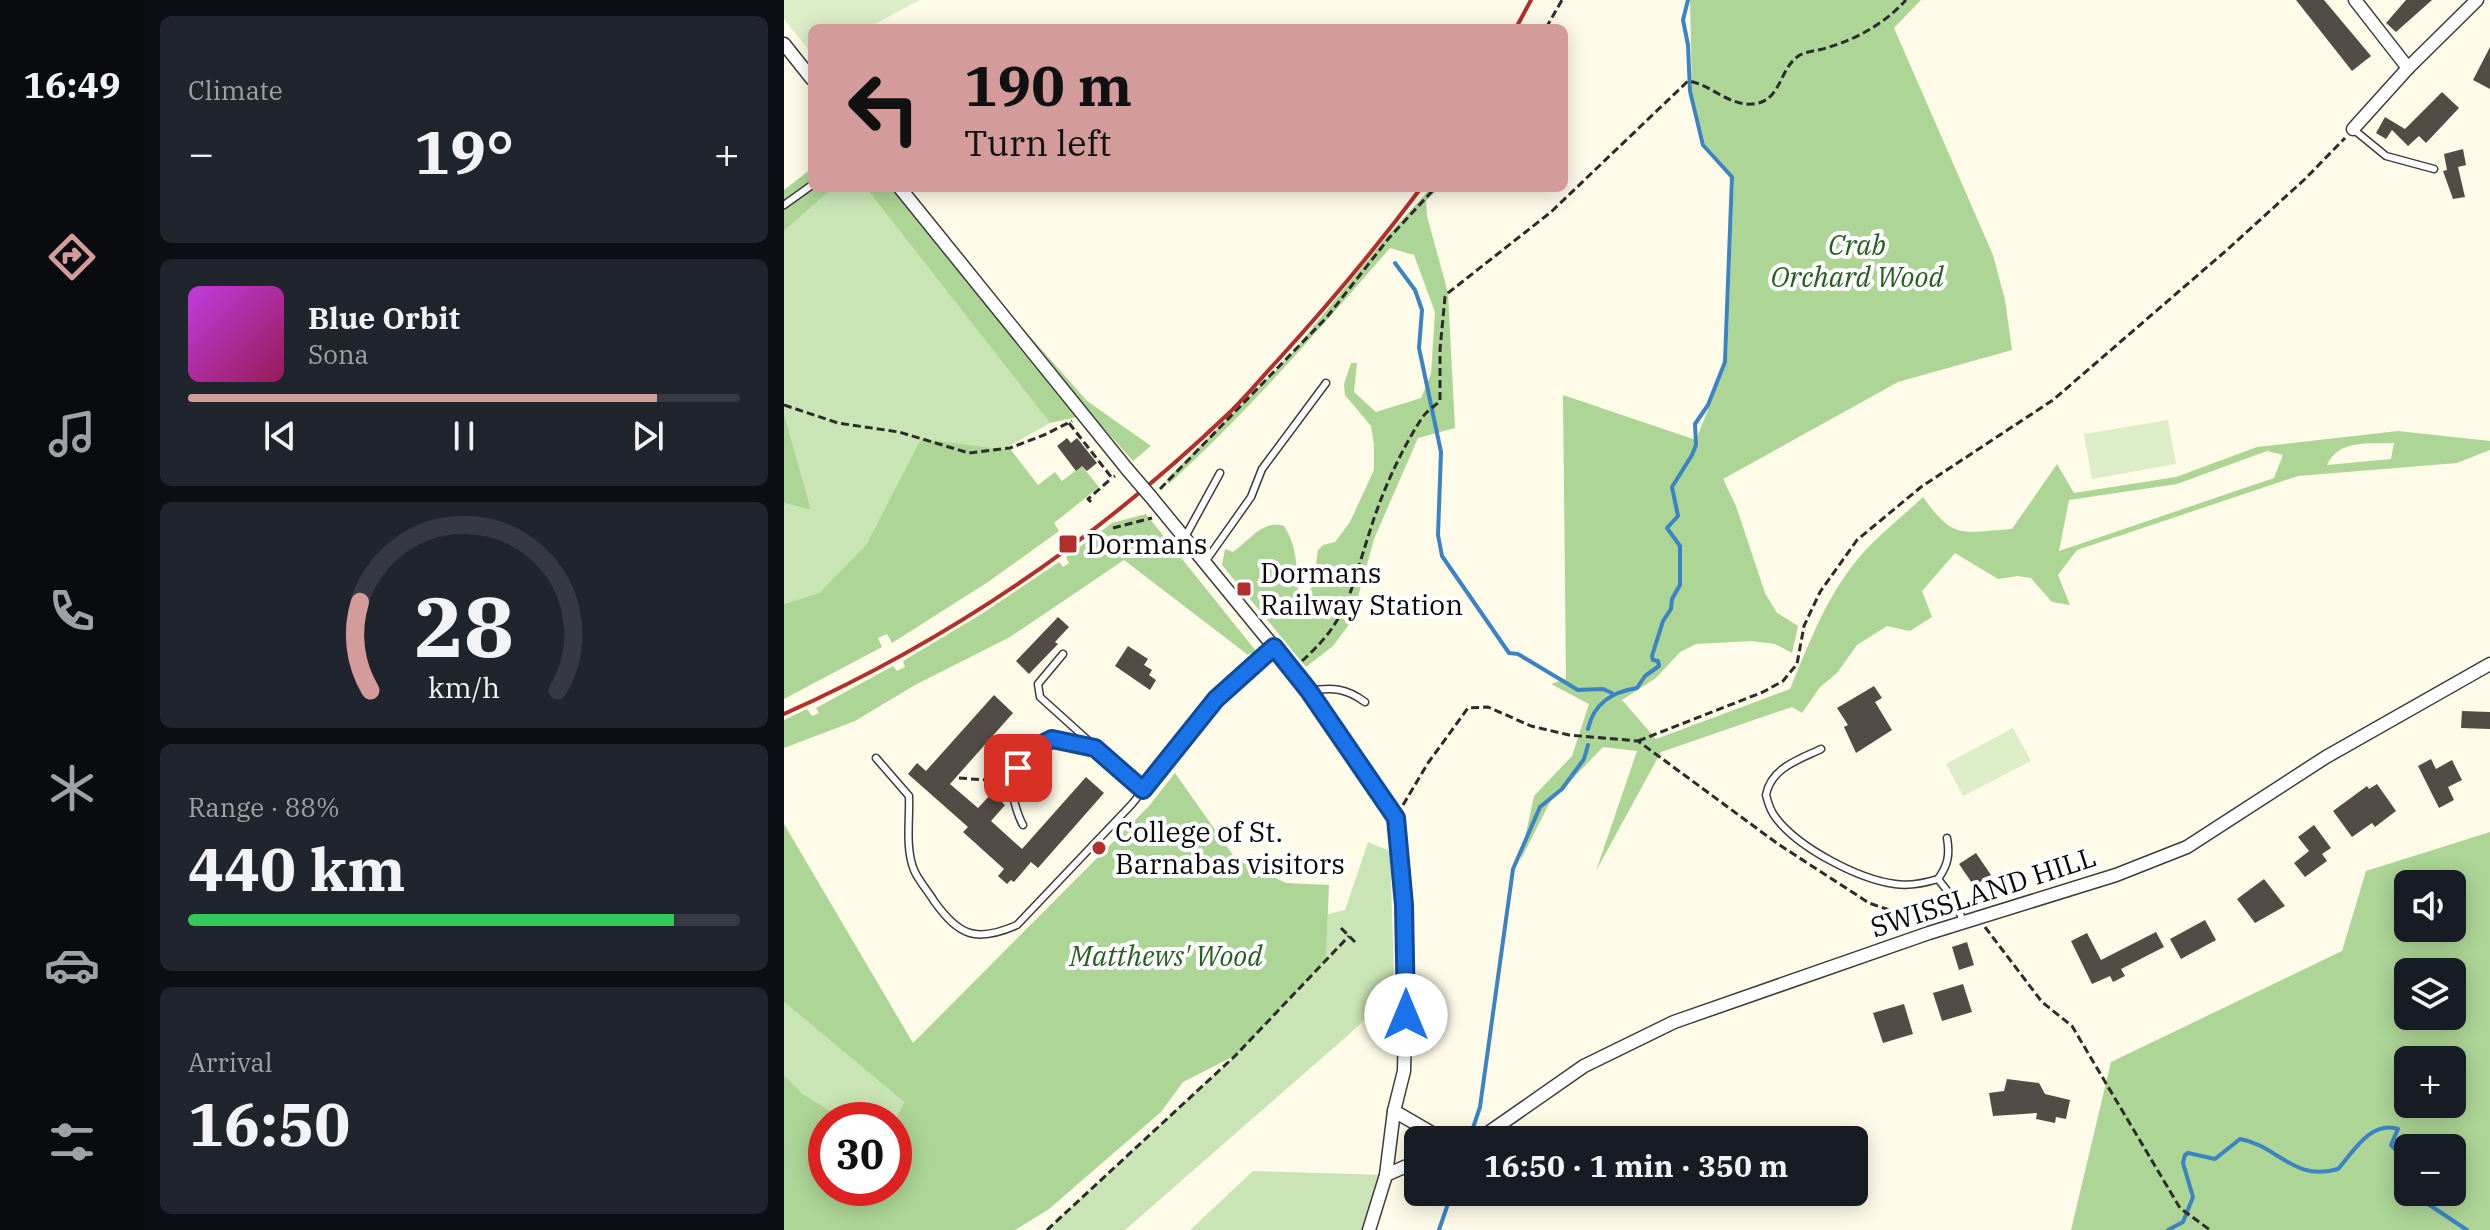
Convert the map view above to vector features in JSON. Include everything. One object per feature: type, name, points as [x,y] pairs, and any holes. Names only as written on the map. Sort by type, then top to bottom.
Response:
[{"type":"street","points":[[2355,0],[2408,68]]},
{"type":"street","points":[[2353,129],[2408,68],[2477,0]]},
{"type":"street","points":[[784,44],[808,74]]},
{"type":"street","points":[[903,192],[1161,514],[1185,537],[1293,670],[1396,818],[1404,905],[1404,1071],[1394,1111],[1386,1175],[1369,1230]]},
{"type":"street","name":"SWISSLAND HILL","points":[[1498,1126],[1584,1066],[1674,1022],[1929,933],[2116,875],[2187,847],[2326,757],[2490,664]]},
{"type":"street","points":[[1394,1111],[1420,1126]]},
{"type":"street","points":[[1386,1175],[1404,1167]]},
{"type":"lane","points":[[2353,129],[2386,156],[2434,169]]},
{"type":"lane","points":[[784,205],[808,188]]},
{"type":"lane","points":[[1205,562],[1251,497],[1262,469],[1326,383]]},
{"type":"lane","points":[[1185,537],[1220,473]]},
{"type":"lane","points":[[876,758],[909,796],[914,871],[943,913],[959,930],[972,936],[1005,930],[1017,925],[1143,790],[1216,699],[1274,647]]},
{"type":"lane","points":[[1063,654],[1038,684],[1040,697],[1143,790]]},
{"type":"lane","points":[[1309,691],[1334,687],[1353,693],[1365,702]]},
{"type":"lane","points":[[1023,825],[1014,809],[1013,792],[1007,780],[1047,740],[1095,748]]},
{"type":"lane","points":[[1821,749],[1781,770],[1773,777],[1766,795],[1776,818],[1798,840],[1834,862],[1895,884],[1925,883],[1938,879],[1946,869],[1950,853],[1947,838]]},
{"type":"lane","points":[[1938,879],[1956,902],[1963,922]]},
{"type":"path","points":[[1548,24],[1562,0]]},
{"type":"path","points":[[1293,670],[1325,641],[1342,616],[1387,488],[1413,434],[1441,393],[1440,349],[1445,297],[1551,212],[1690,81],[1731,100],[1751,104],[1768,99],[1780,87],[1786,69],[1799,55],[1852,40],[1881,23],[1906,0]]},
{"type":"path","points":[[1396,818],[1428,763],[1468,708],[1488,707],[1531,726],[1569,735],[1638,741],[1763,692],[1783,681],[1797,664],[1804,626],[1820,592],[1857,540],[1921,487],[2053,400],[2228,249],[2305,179],[2353,129]]},
{"type":"path","points":[[1160,489],[1327,317],[1407,217],[1431,192]]},
{"type":"path","points":[[784,405],[838,423],[899,432],[969,453],[1010,448],[1069,423],[1114,477],[1088,499],[1091,502]]},
{"type":"path","points":[[1113,528],[1161,514]]},
{"type":"path","points":[[1638,741],[1778,844],[1869,903],[1924,922],[1929,933]]},
{"type":"path","points":[[959,778],[1007,780]]},
{"type":"path","points":[[1977,918],[2042,1002],[2072,1026],[2180,1208],[2210,1230]]},
{"type":"path","points":[[1341,928],[1355,942]]},
{"type":"path","points":[[1047,1230],[1236,1055],[1349,936]]},
{"type":"green space","points":[[784,0],[920,0],[875,24],[808,24],[808,49],[784,19]]},
{"type":"green space","name":"Crab Orchard Wood","points":[[1690,0],[1921,0],[1894,28],[1993,255],[2005,300],[2012,350],[1898,382],[1723,479],[1736,506],[1765,593],[1777,613],[1798,626],[1792,653],[1775,644],[1752,641],[1696,644],[1680,652],[1656,678],[1622,700],[1656,739],[1790,689],[1821,618],[1851,568],[1877,538],[1923,497],[1943,521],[1960,531],[2012,529],[2057,464],[2074,493],[2176,477],[2257,447],[2398,431],[2490,441],[2490,450],[2457,463],[2298,476],[2077,550],[2058,575],[2070,605],[2052,602],[2031,578],[1998,579],[1955,553],[1922,591],[1932,617],[1910,631],[1887,626],[1857,645],[1802,713],[1792,707],[1661,752],[1596,871],[1637,751],[1603,747],[1550,802],[1520,861],[1534,796],[1572,756],[1589,704],[1551,684],[1566,679],[1563,395],[1696,440],[1727,362],[1734,177],[1705,144],[1692,91]],"holes":[[[2394,443],[2391,459],[2327,465],[2332,457],[2347,447]],[[2267,451],[2283,455],[2274,478],[2059,551],[2069,500],[2177,484]]]},
{"type":"green space","points":[[808,171],[808,192],[828,192],[784,231],[784,190]]},
{"type":"green space","points":[[828,192],[869,192],[1050,423],[1004,449],[921,440],[866,545],[819,593],[784,604],[784,503],[811,510],[784,413],[784,231]]},
{"type":"green space","points":[[869,192],[911,192],[966,264],[1087,401],[1151,446],[1133,461],[1091,414],[1050,423]]},
{"type":"green space","points":[[1427,192],[1435,192],[1426,201],[1427,216],[1448,293],[1455,428],[1418,438],[1374,539],[1351,622],[1333,646],[1306,667],[1222,565],[1225,549],[1233,552],[1263,528],[1284,526],[1294,549],[1298,590],[1304,593],[1313,587],[1318,550],[1335,542],[1350,522],[1374,470],[1371,426],[1345,395],[1344,384],[1351,363],[1357,363],[1354,392],[1376,412],[1421,398],[1431,374],[1435,312],[1414,255],[1390,248],[1310,339],[1199,456],[1169,484],[1166,480],[1288,358],[1387,236]]},
{"type":"green space","points":[[784,413],[811,510],[784,503]]},
{"type":"green space","points":[[2168,420],[2176,464],[2092,479],[2084,434]]},
{"type":"green space","points":[[921,439],[1011,450],[1038,485],[1055,472],[1062,481],[1082,466],[1099,487],[1054,523],[1059,531],[988,582],[892,643],[887,634],[878,638],[882,647],[784,699],[784,604],[819,593],[866,545]]},
{"type":"green space","points":[[1146,514],[1268,666],[1250,653],[1248,655],[1124,560],[1010,637],[915,685],[855,721],[784,748],[784,720],[807,709],[812,716],[819,713],[816,708],[893,666],[897,671],[905,667],[903,661],[980,615],[1059,562],[1063,567],[1069,563],[1066,557],[1112,523]]},
{"type":"green space","points":[[2013,728],[2031,761],[1963,796],[1946,764]]},
{"type":"green space","name":"Matthews' Wood","points":[[1175,773],[1235,858],[1286,883],[1329,885],[1326,959],[1236,1055],[1183,1082],[1161,1112],[1049,1209],[1015,1230],[784,1230],[784,1075],[816,1102],[808,1102],[808,1206],[912,1206],[912,1102],[904,1102],[784,1002],[784,824],[913,1043],[1149,806]]},
{"type":"green space","points":[[2490,832],[2490,1230],[2071,1230],[2111,1062],[2342,951],[2366,871]]},
{"type":"green space","points":[[1368,842],[1390,851],[1394,971],[1376,1007],[1362,1023],[1125,1230],[1047,1230],[1236,1055],[1325,959],[1328,914],[1345,910]]},
{"type":"green space","points":[[784,1002],[904,1102],[816,1102],[784,1075]]},
{"type":"green space","points":[[1253,1171],[1386,1175],[1369,1230],[1190,1230]]},
{"type":"building","points":[[2296,0],[2324,0],[2371,56],[2352,71]]},
{"type":"building","points":[[2406,0],[2432,0],[2396,32],[2386,23]]},
{"type":"building","points":[[2490,47],[2490,89],[2473,80]]},
{"type":"building","points":[[2442,92],[2459,108],[2426,143],[2419,136],[2408,146],[2392,130],[2386,139],[2376,133],[2385,117],[2405,129]]},
{"type":"building","points":[[2463,149],[2466,165],[2458,167],[2465,197],[2453,199],[2443,171],[2447,170],[2444,154]]},
{"type":"building","name":"Dormans","points":[[1067,438],[1071,443],[1077,438],[1097,463],[1087,471],[1082,466],[1076,471],[1057,446]]},
{"type":"building","points":[[1058,617],[1069,627],[1055,642],[1058,644],[1029,674],[1016,661]]},
{"type":"building","points":[[1128,646],[1148,659],[1144,665],[1152,670],[1149,675],[1156,680],[1150,690],[1115,666]]},
{"type":"building","points":[[1874,686],[1882,698],[1875,702],[1892,730],[1856,753],[1844,727],[1848,725],[1837,708]]},
{"type":"building","points":[[994,695],[1013,713],[950,784],[978,808],[992,793],[1005,805],[991,821],[1022,849],[1086,777],[1104,793],[1038,868],[1031,862],[1014,882],[1011,880],[1007,884],[998,876],[1004,869],[963,832],[968,827],[908,774],[917,763],[926,771]]},
{"type":"building","points":[[2462,711],[2490,712],[2490,729],[2461,728]]},
{"type":"building","points":[[2431,759],[2436,769],[2452,760],[2462,780],[2448,787],[2454,800],[2439,808],[2418,766]]},
{"type":"building","points":[[2377,784],[2396,811],[2375,827],[2372,823],[2352,837],[2333,811],[2367,786],[2369,789]]},
{"type":"building","points":[[2314,825],[2331,848],[2322,854],[2327,861],[2305,877],[2294,863],[2309,851],[2298,837]]},
{"type":"building","points":[[1976,853],[1991,875],[1974,886],[1959,864]]},
{"type":"building","points":[[2264,879],[2285,906],[2255,923],[2237,899]]},
{"type":"building","points":[[2205,920],[2216,940],[2181,959],[2170,939]]},
{"type":"building","points":[[2156,932],[2164,947],[2121,969],[2125,976],[2113,982],[2110,976],[2092,984],[2071,941],[2087,933],[2101,960]]},
{"type":"building","points":[[1967,942],[1974,965],[1959,970],[1952,947]]},
{"type":"building","points":[[1963,984],[1972,1012],[1942,1021],[1933,993]]},
{"type":"building","points":[[1904,1004],[1913,1034],[1883,1043],[1873,1013]]},
{"type":"building","points":[[2007,1079],[2039,1083],[2045,1094],[2070,1100],[2066,1119],[2056,1117],[2055,1123],[2036,1119],[2037,1113],[1993,1116],[1989,1093],[2004,1091]]},
{"type":"waterway","points":[[1588,729],[1595,712],[1605,700],[1637,688],[1645,676],[1659,666],[1652,656],[1663,621],[1680,585],[1680,546],[1667,528],[1678,516],[1672,487],[1692,455],[1696,445],[1695,424],[1708,405],[1725,362],[1732,177],[1703,145],[1690,91],[1688,45],[1683,20],[1688,0]]},
{"type":"waterway","points":[[1395,263],[1415,290],[1422,310],[1419,348],[1441,452],[1438,535],[1442,556],[1509,653],[1518,654],[1578,690],[1603,689],[1612,693]]},
{"type":"waterway","points":[[1474,1126],[1480,1107],[1513,869],[1540,807],[1562,789],[1584,759],[1588,745]]},
{"type":"waterway","points":[[2168,1230],[2183,1222],[2193,1197],[2183,1163],[2188,1153],[2215,1159],[2240,1139],[2265,1148],[2297,1167],[2322,1172],[2338,1169],[2371,1133],[2388,1127],[2398,1129],[2396,1134]]},
{"type":"waterway","points":[[2394,1138],[2391,1145],[2394,1148]]},
{"type":"waterway","points":[[1439,1230],[1447,1206]]},
{"type":"waterway","points":[[2431,1206],[2467,1230]]},
{"type":"railway","points":[[1518,24],[1531,0]]},
{"type":"railway","points":[[784,714],[904,654],[962,620],[1019,583],[1127,503],[1241,401],[1333,297],[1418,192]]},
{"type":"place","name":"Dormans","points":[[1068,544]]},
{"type":"place","name":"Dormans Railway Station","points":[[1244,589]]},
{"type":"place","name":"College of St. Barnabas visitors","points":[[1099,848]]},
{"type":"route","points":[[1018,768],[1040,745],[1052,739],[1095,748],[1143,790],[1216,699],[1274,647],[1309,691],[1396,818],[1404,905],[1406,1015]]}]
